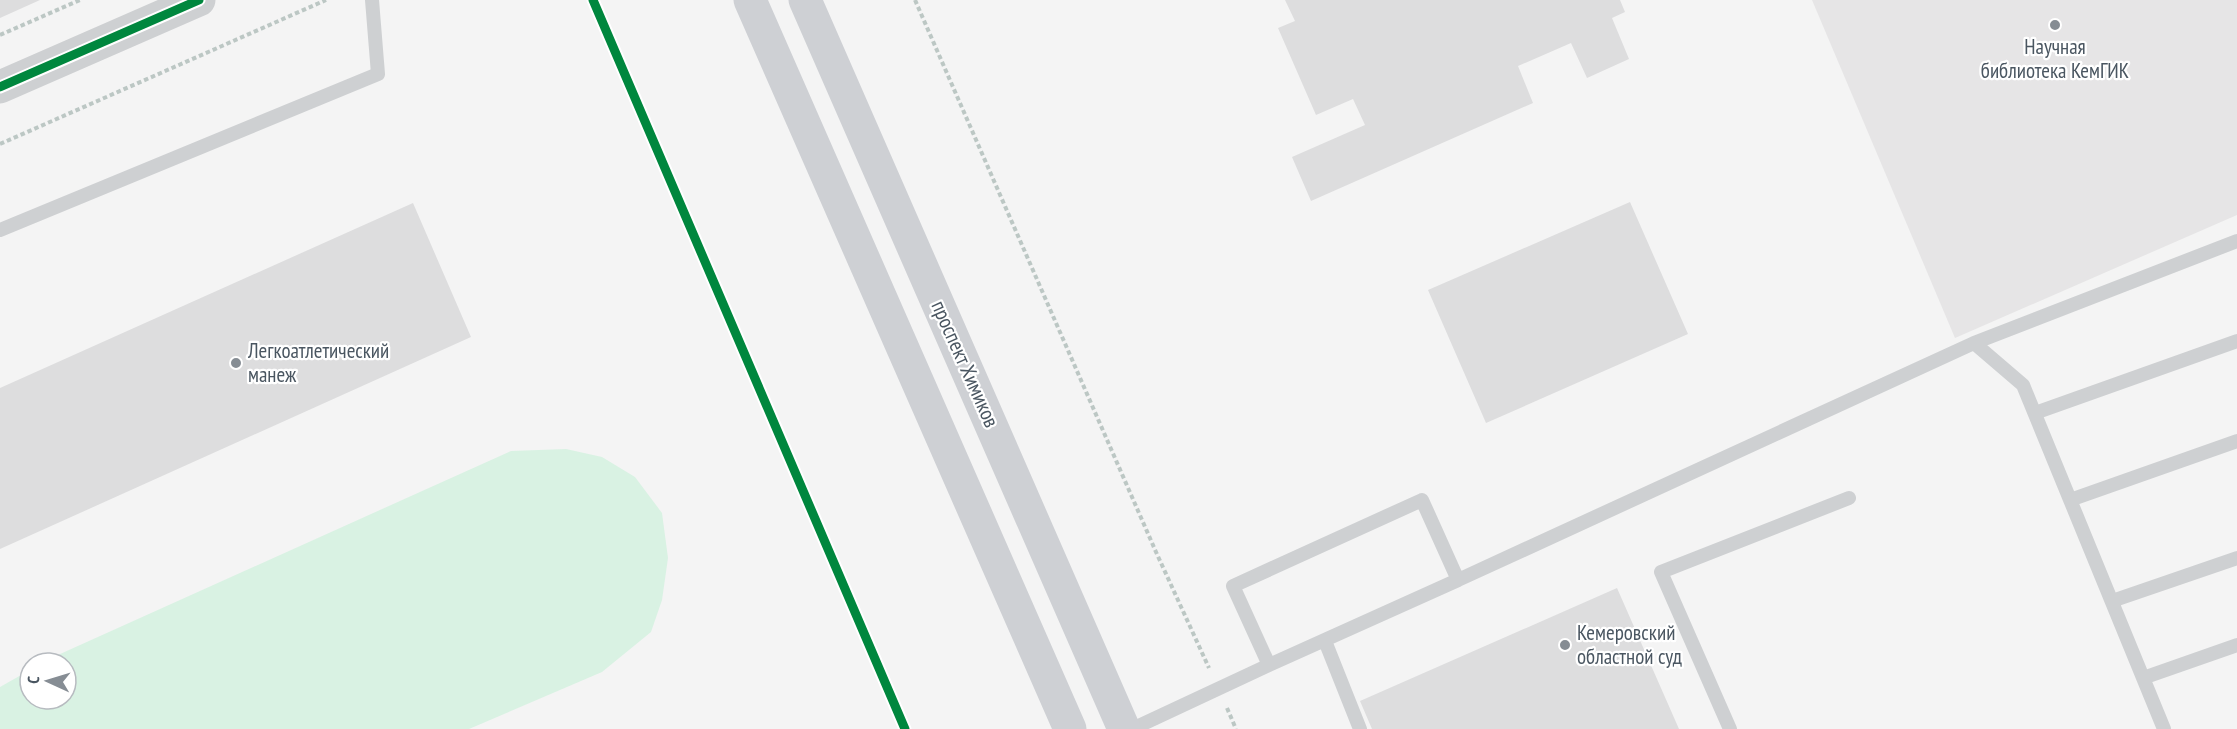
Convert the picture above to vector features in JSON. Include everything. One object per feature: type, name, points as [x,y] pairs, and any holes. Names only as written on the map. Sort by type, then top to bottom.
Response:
[{"type":"main road","points":[[750,0],[1070,729]]},
{"type":"main road","name":"проспект Химиков","points":[[805,0],[1124,729]]},
{"type":"street","points":[[0,87],[158,8],[199,0]]},
{"type":"lane","points":[[0,230],[378,74],[372,0]]},
{"type":"lane","points":[[1132,729],[1974,343],[2237,241]]},
{"type":"lane","points":[[2035,413],[2237,341]]},
{"type":"lane","points":[[1974,343],[2023,385],[2164,729]]},
{"type":"lane","points":[[2070,500],[2237,441]]},
{"type":"lane","points":[[1730,729],[1661,572],[1849,498]]},
{"type":"lane","points":[[1269,665],[1233,586],[1422,500],[1458,580]]},
{"type":"lane","points":[[2112,601],[2237,558]]},
{"type":"lane","points":[[1325,641],[1360,729]]},
{"type":"lane","points":[[2143,678],[2237,645]]},
{"type":"path","points":[[0,35],[80,0]]},
{"type":"path","points":[[0,144],[326,0]]},
{"type":"path","points":[[593,0],[905,729]]},
{"type":"path","points":[[915,0],[1236,729]]},
{"type":"shaded area","points":[[1812,0],[2237,0],[2237,215],[1955,338]]},
{"type":"green space","points":[[566,449],[602,457],[635,477],[662,513],[668,558],[662,600],[651,632],[602,672],[469,729],[0,729],[0,687],[18,677],[18,711],[78,711],[78,651],[67,651],[511,451]]},
{"type":"building","points":[[0,0],[40,0],[0,18]]},
{"type":"building","points":[[1285,0],[1620,0],[1625,12],[1612,18],[1629,59],[1587,78],[1571,43],[1518,66],[1533,103],[1311,201],[1292,157],[1365,125],[1353,99],[1316,115],[1278,28],[1295,21]]},
{"type":"building","points":[[1630,202],[1688,334],[1486,423],[1428,290]]},
{"type":"building","name":"Легкоатлетический манеж","points":[[413,203],[471,337],[0,549],[0,388]]},
{"type":"building","name":"Кемеровский областной суд","points":[[1617,588],[1679,729],[1372,729],[1360,701]]},
{"type":"cycle path","points":[[0,87],[199,0]]},
{"type":"cycle path","points":[[593,0],[905,729]]},
{"type":"place","name":"Научная библиотека КемГИК","points":[[2055,25]]},
{"type":"place","name":"Легкоатлетический манеж","points":[[236,363]]},
{"type":"place","name":"Кемеровский областной суд","points":[[1565,645]]}]
